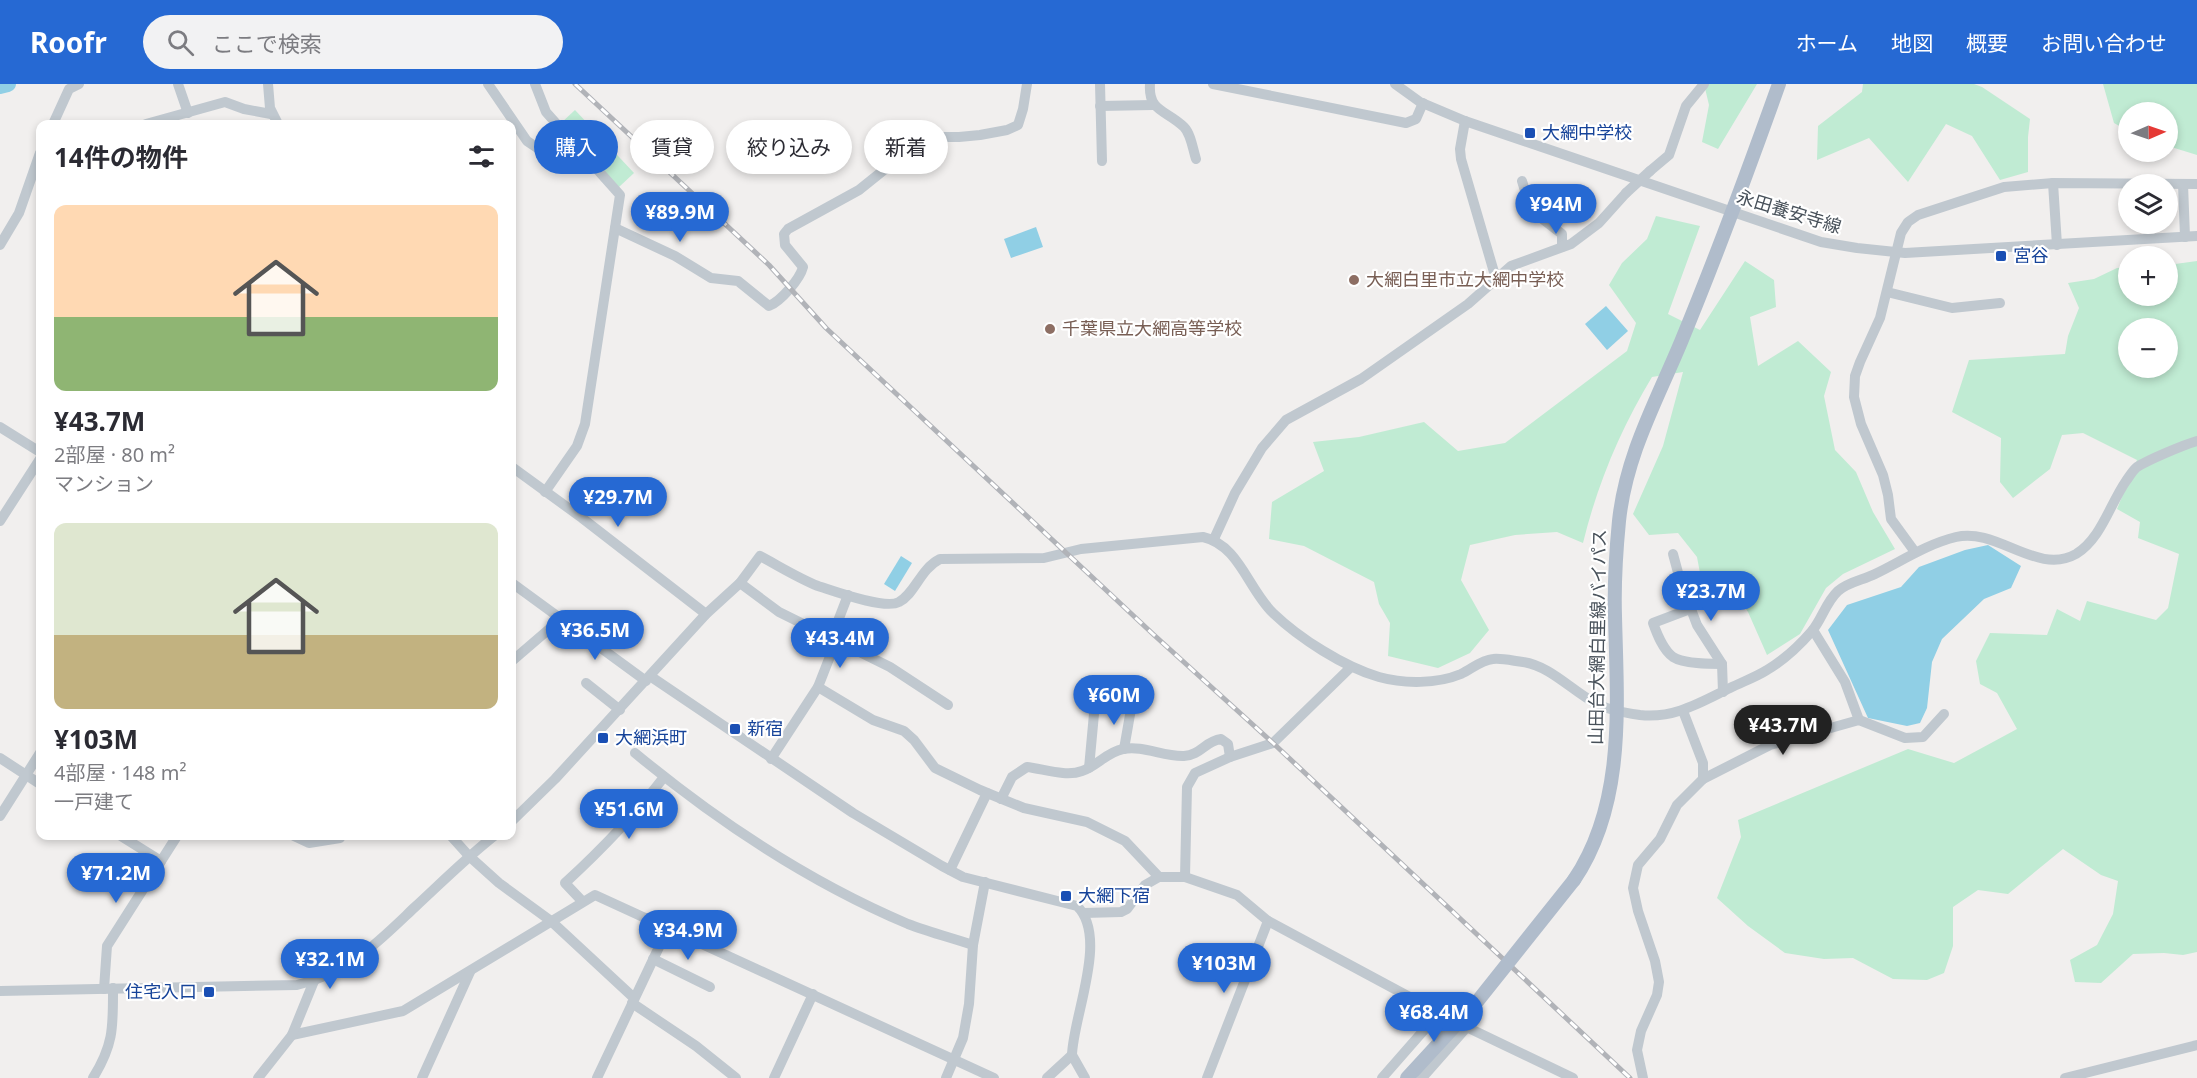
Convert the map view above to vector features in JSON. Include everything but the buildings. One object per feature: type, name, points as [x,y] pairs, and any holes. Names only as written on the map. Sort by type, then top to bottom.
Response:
[{"type":"main road","name":"山田台大網白里線バイパス","points":[[1407,1078],[1483,994],[1574,880],[1587,861],[1605,813],[1618,710],[1614,613],[1619,520],[1629,464],[1732,213],[1779,84]]},
{"type":"street","points":[[177,84],[188,113]]},
{"type":"street","points":[[268,84],[274,120]]},
{"type":"street","points":[[488,84],[513,120]]},
{"type":"street","points":[[535,84],[546,112],[553,120]]},
{"type":"street","points":[[615,228],[675,256],[711,278],[738,281],[769,306],[777,302],[801,274],[803,267],[786,245],[784,234],[788,229],[859,190],[915,145],[930,137],[980,135],[1006,130],[1018,124],[1027,84]]},
{"type":"street","points":[[1100,84],[1102,160]]},
{"type":"street","points":[[1150,84],[1149,96],[1153,105],[1186,129],[1196,159]]},
{"type":"street","points":[[1213,84],[1406,123],[1416,119],[1423,103]]},
{"type":"street","name":"永田養安寺線","points":[[1395,84],[1423,103],[1465,121],[1821,242],[1897,253],[2197,236]]},
{"type":"street","points":[[1214,539],[1235,493],[1262,448],[1279,426],[1361,379],[1468,304],[1511,266],[1571,244],[1599,223],[1626,193],[1669,155],[1686,106],[1704,84]]},
{"type":"street","points":[[55,120],[74,86]]},
{"type":"street","points":[[161,120],[225,102],[271,120]]},
{"type":"street","points":[[1100,106],[1153,105]]},
{"type":"street","points":[[1465,121],[1460,149],[1461,159],[1496,279]]},
{"type":"street","points":[[516,125],[527,141],[534,146]]},
{"type":"street","points":[[0,245],[19,213],[36,164]]},
{"type":"street","points":[[545,492],[577,446],[585,424],[620,195],[601,174]]},
{"type":"street","points":[[1522,181],[1531,210],[1562,234],[1562,248]]},
{"type":"street","points":[[2053,183],[2057,245]]},
{"type":"street","points":[[1915,552],[1891,519],[1883,476],[1861,424],[1854,396],[1860,362],[1880,318],[1901,233],[1908,222],[1918,214],[2004,187],[2053,183],[2197,184]]},
{"type":"street","points":[[2183,184],[2185,237]]},
{"type":"street","points":[[1887,292],[1952,308],[2000,303]]},
{"type":"street","points":[[0,427],[36,450]]},
{"type":"street","points":[[516,817],[620,710],[706,614],[740,583],[760,556],[816,585],[848,595],[894,604],[902,601],[930,564],[940,559],[1044,558],[1081,549],[1192,537],[1214,539],[1231,553],[1272,612],[1351,667],[1381,678],[1434,681],[1461,674],[1479,663],[1493,659],[1527,662],[1548,672],[1598,705],[1643,716],[1663,715],[1683,711],[1767,670],[1789,655],[1813,630],[1836,592],[1915,552],[1957,536],[1971,535],[1996,540],[2047,559],[2067,558],[2085,547],[2101,525],[2115,497],[2136,468],[2197,441]]},
{"type":"street","points":[[0,521],[36,465]]},
{"type":"street","points":[[516,470],[706,614]]},
{"type":"street","points":[[1673,554],[1697,625],[1722,664],[1723,692]]},
{"type":"street","points":[[740,583],[779,612],[890,667],[948,705]]},
{"type":"street","points":[[516,586],[648,679],[853,813],[950,870],[963,876],[1077,906],[1084,913],[1088,924],[1087,981],[1072,1055],[1047,1078]]},
{"type":"street","points":[[771,759],[818,687],[848,595]]},
{"type":"street","points":[[1690,609],[1653,623],[1658,638],[1673,657],[1694,663],[1722,664]]},
{"type":"street","points":[[516,658],[562,618]]},
{"type":"street","points":[[1813,630],[1845,682],[1859,720]]},
{"type":"street","points":[[1185,877],[1186,787],[1195,773],[1230,757],[1273,743],[1351,667]]},
{"type":"street","points":[[586,683],[620,710]]},
{"type":"street","points":[[818,687],[873,720],[904,731],[914,740],[935,768],[1024,808],[1087,822],[1125,841],[1159,877]]},
{"type":"street","points":[[1124,749],[1131,709]]},
{"type":"street","points":[[1683,711],[1703,763],[1702,779]]},
{"type":"street","points":[[1089,768],[1094,714]]},
{"type":"street","points":[[1643,1078],[1637,1050],[1641,1031],[1659,982],[1633,888],[1638,865],[1660,839],[1677,805],[1702,779],[1770,745],[1859,720],[1905,738],[1923,737],[1944,714]]},
{"type":"street","points":[[1001,799],[1012,777],[1027,766],[1069,774],[1084,771],[1110,753],[1124,749],[1185,756],[1201,750],[1212,740],[1221,739],[1228,744],[1230,757]]},
{"type":"street","points":[[635,753],[664,777],[751,837],[824,883],[910,924],[973,945]]},
{"type":"street","points":[[0,758],[36,781]]},
{"type":"street","points":[[0,816],[36,760]]},
{"type":"street","points":[[582,901],[565,883],[591,860],[639,809],[664,777]]},
{"type":"street","points":[[950,870],[987,793]]},
{"type":"street","points":[[128,840],[161,861]]},
{"type":"street","points":[[93,1078],[103,1062],[114,1029],[107,946],[174,840]]},
{"type":"street","points":[[303,840],[309,843],[328,840]]},
{"type":"street","points":[[455,840],[499,883],[551,921],[633,1001],[736,1078]]},
{"type":"street","points":[[0,991],[297,986],[314,981],[332,974],[365,954],[489,840]]},
{"type":"street","points":[[1084,913],[1121,912],[1145,885],[1159,877],[1185,877],[1237,895],[1268,921],[1439,1013],[1573,1078]]},
{"type":"street","points":[[946,1078],[963,1038],[969,1004],[973,945],[985,882]]},
{"type":"street","points":[[292,1035],[403,1011],[595,895],[994,1078]]},
{"type":"street","points":[[1207,1078],[1268,921]]},
{"type":"street","points":[[597,1078],[668,928]]},
{"type":"street","points":[[653,959],[710,987]]},
{"type":"street","points":[[422,1078],[471,971]]},
{"type":"street","points":[[258,1078],[292,1035],[314,981]]},
{"type":"street","points":[[774,1078],[813,994]]},
{"type":"street","points":[[1382,1078],[1439,1013]]},
{"type":"street","points":[[1422,1078],[1467,1027]]},
{"type":"street","points":[[2065,1078],[2197,1045]]},
{"type":"street","points":[[1072,1055],[1085,1078]]},
{"type":"green space","points":[[1704,84],[1757,84],[1718,149],[1702,142],[1709,105]]},
{"type":"green space","points":[[1863,84],[1974,84],[1982,87],[2030,119],[2028,172],[2000,180],[1972,136],[1946,124],[1908,182],[1869,138],[1817,160],[1818,126],[1862,92]]},
{"type":"green space","points":[[2103,84],[2197,84],[2197,155],[2178,149],[2178,102],[2118,102],[2118,125],[2114,123]]},
{"type":"green space","points":[[575,110],[584,120],[564,120]]},
{"type":"green space","points":[[618,156],[630,169],[630,174],[633,174],[619,187],[607,174],[618,174]]},
{"type":"green space","points":[[1656,216],[1700,226],[1668,314],[1700,330],[1745,261],[1774,280],[1776,307],[1750,317],[1758,366],[1798,341],[1831,372],[1824,396],[1835,450],[1856,472],[1873,512],[1895,549],[1843,574],[1826,588],[1800,634],[1767,655],[1748,612],[1725,578],[1700,573],[1697,557],[1678,533],[1649,535],[1633,514],[1663,446],[1683,372],[1652,377],[1611,457],[1595,500],[1583,543],[1557,532],[1515,535],[1470,545],[1461,580],[1489,630],[1470,653],[1438,668],[1388,656],[1390,623],[1379,604],[1374,582],[1304,546],[1269,539],[1272,502],[1324,471],[1313,442],[1359,437],[1424,422],[1458,451],[1505,443],[1627,351],[1636,323],[1609,285],[1622,263],[1647,239]]},
{"type":"green space","points":[[2197,261],[2197,952],[2183,955],[2133,954],[2101,983],[2075,982],[2070,960],[2097,945],[2113,914],[2118,881],[2101,875],[2063,849],[2008,894],[1978,890],[1953,907],[1953,946],[1944,973],[1927,980],[1893,979],[1853,958],[1824,959],[1785,953],[1748,926],[1717,898],[1741,837],[1738,820],[1908,749],[1954,763],[2017,729],[1997,693],[1980,684],[1976,661],[1990,633],[2047,635],[2057,609],[2080,621],[2087,601],[2156,620],[2168,608],[2179,554],[2138,538],[2140,522],[2117,509],[2137,460],[2083,433],[2062,435],[2050,469],[2013,498],[2000,482],[2001,438],[1952,412],[1969,360],[2065,354],[2068,336],[2079,308],[2068,283],[2094,279],[2117,268],[2118,306],[2178,306],[2178,264]]},
{"type":"water","points":[[1036,227],[1043,247],[1011,258],[1004,239]]},
{"type":"water","points":[[1606,306],[1628,331],[1607,350],[1585,324]]},
{"type":"water","points":[[1988,545],[2021,566],[2011,588],[1984,599],[1942,639],[1932,662],[1927,708],[1920,723],[1907,726],[1868,718],[1828,630],[1847,605],[1901,587],[1919,567],[1965,550]]},
{"type":"water","points":[[901,556],[912,563],[895,591],[884,584]]},
{"type":"waterway","points":[[0,86],[8,84]]},
{"type":"railway","points":[[575,84],[769,265],[826,328],[1630,1078]]},
{"type":"place","name":"大網中学校","points":[[1530,133]]},
{"type":"place","name":"宮谷","points":[[2001,256]]},
{"type":"place","name":"大網白里市立大網中学校","points":[[1354,280]]},
{"type":"place","name":"千葉県立大網高等学校","points":[[1050,329]]},
{"type":"place","name":"新宿","points":[[735,729]]},
{"type":"place","name":"大網浜町","points":[[603,738]]},
{"type":"place","name":"大網下宿","points":[[1066,896]]},
{"type":"place","name":"住宅入口","points":[[209,992]]}]
